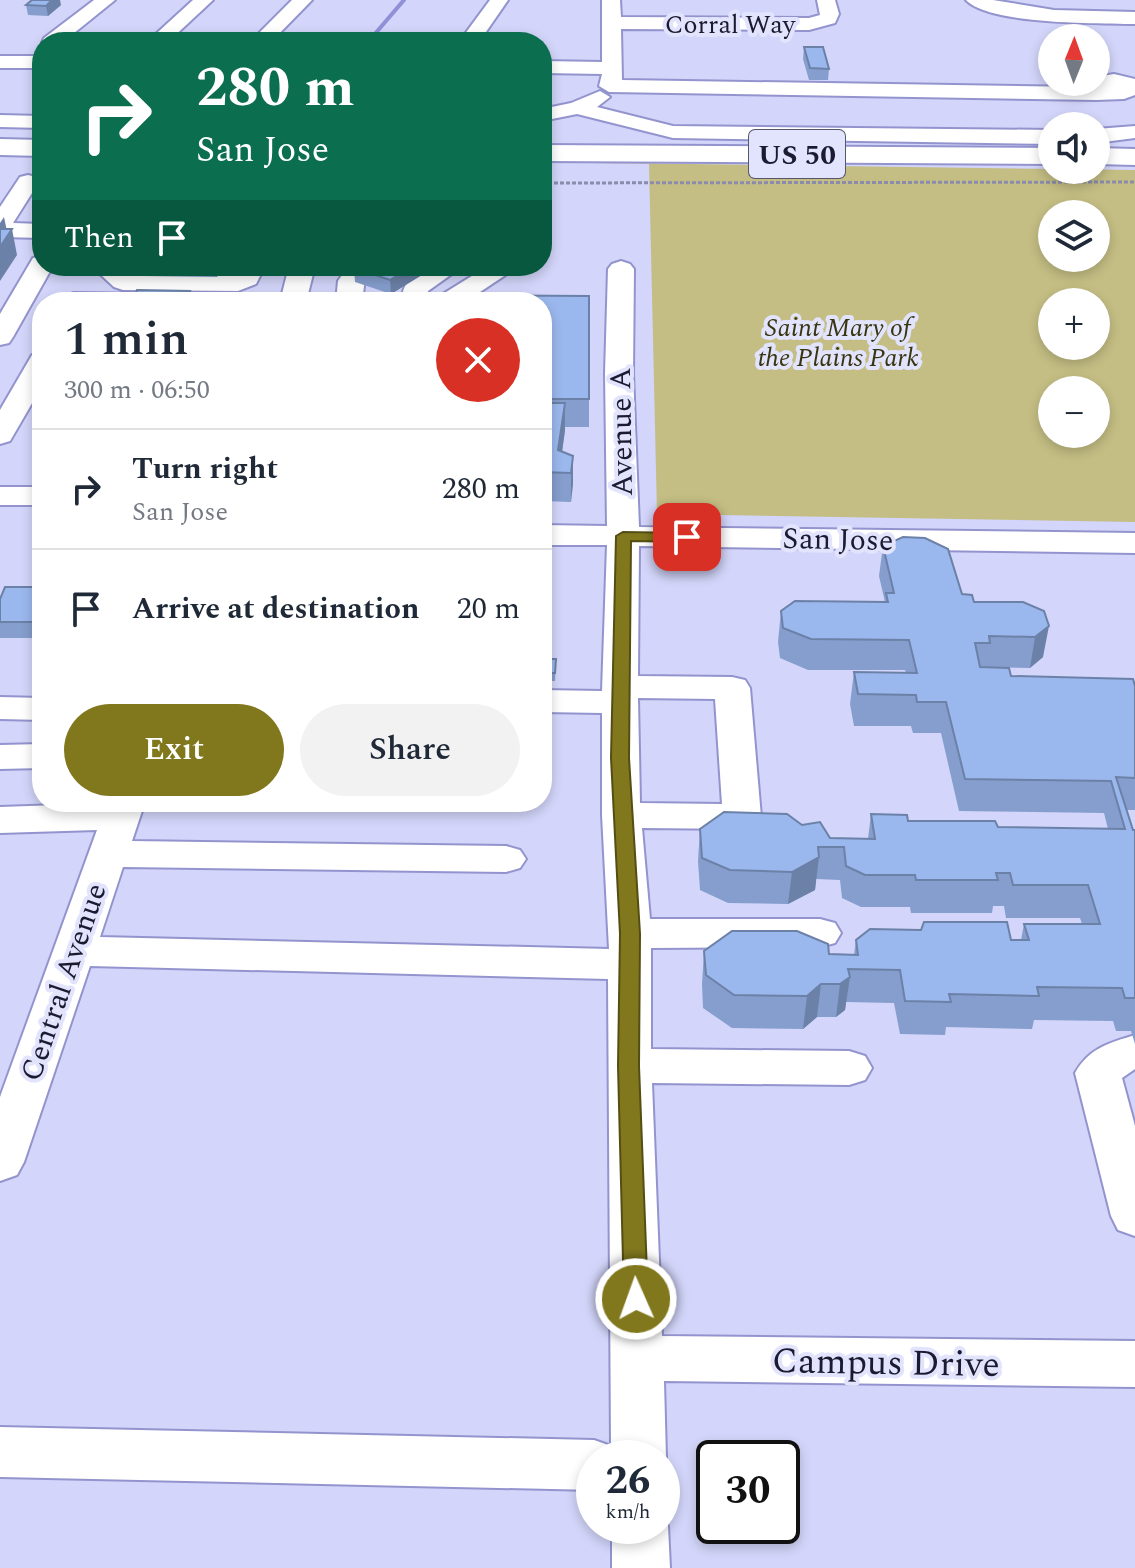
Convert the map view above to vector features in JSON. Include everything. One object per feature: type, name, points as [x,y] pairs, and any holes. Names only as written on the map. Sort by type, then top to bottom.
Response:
[{"type":"highway","name":"US 50","points":[[552,153],[1038,143]]},
{"type":"highway","points":[[0,147],[32,148]]},
{"type":"highway","points":[[1110,156],[1135,157]]},
{"type":"street","points":[[64,32],[106,0]]},
{"type":"street","points":[[168,32],[204,0]]},
{"type":"street","points":[[270,32],[303,0]]},
{"type":"street","points":[[476,32],[499,0]]},
{"type":"street","points":[[606,84],[611,0]]},
{"type":"street","name":"Corral Way","points":[[611,23],[809,24],[828,19],[830,14],[826,0]]},
{"type":"street","points":[[975,0],[995,8],[1042,14],[1135,18]]},
{"type":"street","points":[[0,62],[32,62]]},
{"type":"street","points":[[552,70],[606,84],[721,98],[719,134]]},
{"type":"street","points":[[552,113],[577,108],[606,84],[778,85],[851,91],[1038,93]]},
{"type":"street","points":[[577,108],[615,120],[673,132],[1038,143]]},
{"type":"street","points":[[0,121],[32,122]]},
{"type":"street","points":[[1110,135],[1135,132]]},
{"type":"street","points":[[0,179],[32,184]]},
{"type":"street","points":[[0,228],[32,188]]},
{"type":"street","points":[[0,228],[32,230]]},
{"type":"street","name":"Avenue A","points":[[621,269],[621,815],[630,949],[629,1066],[639,1440]]},
{"type":"street","points":[[0,337],[35,276]]},
{"type":"street","points":[[116,276],[123,282],[239,288]]},
{"type":"street","points":[[415,292],[415,288],[434,276]]},
{"type":"street","points":[[463,292],[490,276]]},
{"type":"street","points":[[192,292],[239,288]]},
{"type":"street","points":[[0,435],[23,391]]},
{"type":"street","points":[[0,496],[32,490]]},
{"type":"street","name":"San Jose","points":[[552,535],[1135,543]]},
{"type":"street","points":[[552,700],[732,688],[742,817],[621,815]]},
{"type":"street","points":[[0,708],[32,709]]},
{"type":"street","points":[[0,757],[32,756]]},
{"type":"street","points":[[0,820],[118,824],[506,859]]},
{"type":"street","name":"Central Avenue","points":[[0,1162],[14,1084],[74,951],[118,824]]},
{"type":"street","points":[[74,951],[630,949],[820,933]]},
{"type":"street","points":[[1135,1052],[1115,1058],[1098,1073],[1135,1216]]},
{"type":"street","points":[[629,1066],[849,1068]]},
{"type":"street","name":"Campus Drive","points":[[638,1358],[1135,1364]]},
{"type":"street","points":[[0,1452],[576,1465]]},
{"type":"street","points":[[640,1544],[641,1568]]},
{"type":"path","points":[[552,183],[1135,182]]},
{"type":"green space","name":"Saint Mary of the Plains Park","points":[[552,162],[1038,169],[1038,184],[1110,184],[1110,170],[1135,170],[1135,522],[657,514],[649,164]]},
{"type":"building","points":[[32,0],[52,0],[46,6],[26,5]]},
{"type":"building","points":[[804,47],[823,47],[829,69],[810,68]]},
{"type":"building","points":[[0,229],[12,229],[0,247]]},
{"type":"building","points":[[137,290],[190,291],[190,292]]},
{"type":"building","points":[[552,296],[589,296],[589,399],[552,399]]},
{"type":"building","points":[[552,403],[565,403],[558,450],[573,456],[571,473],[552,472]]},
{"type":"building","points":[[903,537],[925,538],[948,549],[962,594],[972,595],[974,602],[1023,602],[1044,611],[1049,626],[1035,637],[989,636],[990,643],[975,643],[980,667],[1009,668],[1011,676],[1133,679],[1135,778],[1116,777],[1135,830],[1135,998],[1125,998],[1122,988],[1037,987],[1039,996],[949,994],[951,1002],[905,1001],[900,970],[848,969],[850,977],[840,984],[821,984],[807,996],[734,995],[706,975],[704,951],[732,931],[797,931],[828,944],[829,954],[858,955],[856,940],[870,929],[921,930],[924,922],[1007,922],[1011,940],[1029,940],[1024,924],[1100,924],[1088,885],[1013,885],[1010,873],[996,873],[998,880],[916,880],[915,875],[865,875],[846,866],[844,847],[818,847],[819,857],[792,872],[730,870],[702,858],[700,829],[724,812],[787,814],[802,825],[820,822],[830,838],[875,839],[871,814],[907,815],[908,821],[995,821],[998,827],[1125,829],[1111,781],[965,779],[946,702],[917,702],[916,695],[858,694],[854,672],[917,673],[909,640],[811,639],[783,628],[781,611],[795,601],[888,602],[886,593],[894,593],[883,546]]},
{"type":"building","points":[[5,587],[32,587],[32,622],[0,622],[0,599]]},
{"type":"building","points":[[552,659],[556,659],[555,673],[552,673]]},
{"type":"waterway","points":[[377,32],[404,0]]},
{"type":"route","points":[[636,1299],[629,1066],[630,934],[620,758],[623,536],[687,537]]}]
